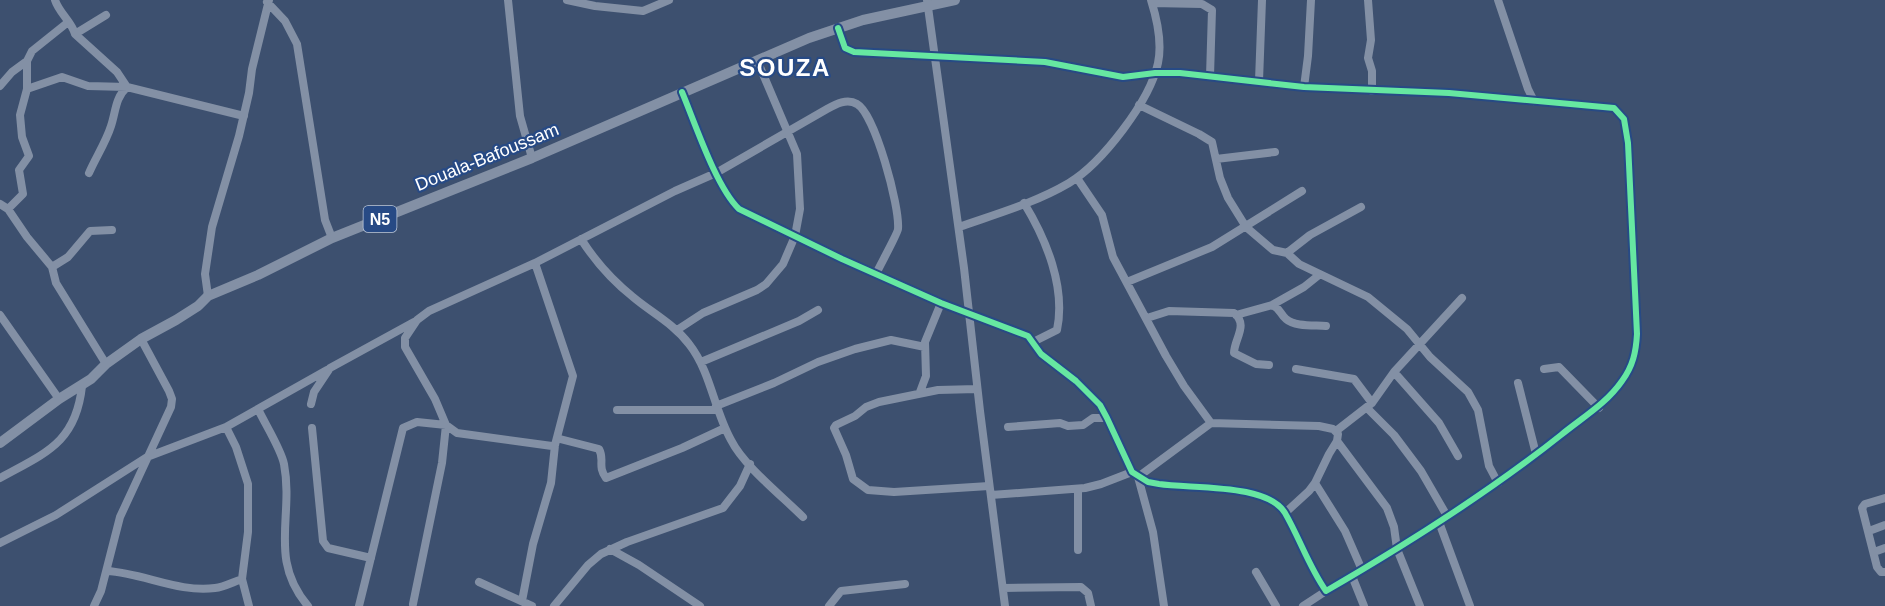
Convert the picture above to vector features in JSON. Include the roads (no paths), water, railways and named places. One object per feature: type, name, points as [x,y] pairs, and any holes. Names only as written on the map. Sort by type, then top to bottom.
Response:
[{"type":"highway","name":"Douala-Bafoussam","points":[[0,443],[58,399],[81,386],[106,364],[141,339],[198,306],[208,296],[248,280],[332,238],[532,158],[757,60],[838,28],[928,3],[955,0]]},
{"type":"street","points":[[55,0],[68,23],[74,28],[75,34],[117,72],[127,87]]},
{"type":"street","points":[[508,0],[520,116],[532,158]]},
{"type":"street","points":[[567,0],[595,6],[643,11],[669,0]]},
{"type":"street","points":[[1259,81],[1262,0]]},
{"type":"street","points":[[1304,87],[1311,0]]},
{"type":"street","points":[[1368,0],[1371,40],[1368,58],[1372,71],[1372,91]]},
{"type":"street","points":[[1498,0],[1528,89],[1534,100]]},
{"type":"street","points":[[208,296],[205,274],[212,227],[244,116],[268,1]]},
{"type":"street","points":[[268,1],[285,21],[297,44],[325,220],[332,238]]},
{"type":"street","points":[[959,227],[1024,203],[1077,178],[1123,132],[1155,73],[1158,62],[1159,49],[1152,2],[1202,4],[1212,10],[1210,76]]},
{"type":"street","points":[[928,3],[959,227],[1005,606]]},
{"type":"street","points":[[75,34],[106,15]]},
{"type":"street","points":[[8,209],[23,194],[19,170],[29,156],[22,136],[20,115],[27,89],[27,61],[32,51],[68,23]]},
{"type":"street","points":[[838,28],[845,48],[850,51],[1045,62],[1123,77],[1155,73],[1210,76],[1304,87],[1449,93],[1534,100],[1614,108],[1624,119],[1635,276],[1636,347],[1631,368],[1622,382],[1599,408],[1498,483],[1397,549],[1303,606]]},
{"type":"street","points":[[676,330],[703,313],[766,284],[783,264],[795,236],[800,209],[800,178],[796,150],[757,60]]},
{"type":"street","points":[[0,86],[12,72],[27,61]]},
{"type":"street","points":[[27,89],[62,77],[88,86],[127,87],[244,116]]},
{"type":"street","points":[[89,173],[111,126],[120,94],[127,87]]},
{"type":"street","points":[[1517,99],[1528,89]]},
{"type":"street","points":[[682,92],[716,173],[739,209],[941,303],[1024,334],[1041,354],[1091,395],[1107,418],[1135,474],[1154,538],[1164,606]]},
{"type":"street","points":[[0,543],[56,515],[147,457],[226,427],[443,304],[535,263],[675,191],[716,173],[840,103],[853,102],[866,112],[881,150],[891,185],[898,230],[876,274]]},
{"type":"street","points":[[1139,105],[1210,140],[1214,145],[1228,198],[1246,227],[1273,250],[1287,253],[1299,264],[1319,275],[1368,297],[1407,328],[1430,357],[1451,375],[1474,400],[1490,466],[1498,483]]},
{"type":"street","points":[[1216,159],[1275,152]]},
{"type":"street","points":[[1077,178],[1102,215],[1109,246],[1174,370],[1211,423]]},
{"type":"street","points":[[1127,282],[1206,250],[1302,190]]},
{"type":"street","points":[[1024,203],[1046,247],[1057,284],[1059,300],[1057,330],[1033,342]]},
{"type":"street","points":[[0,204],[8,209],[52,267],[56,283],[106,364]]},
{"type":"street","points":[[1287,253],[1310,235],[1361,207]]},
{"type":"street","points":[[52,267],[68,257],[90,231],[111,230]]},
{"type":"street","points":[[581,239],[604,269],[624,289],[688,342],[701,362],[717,408],[734,446],[803,517]]},
{"type":"street","points":[[522,601],[533,544],[551,483],[573,376],[535,263]]},
{"type":"street","points":[[1236,315],[1272,305],[1304,287],[1319,275]]},
{"type":"street","points":[[1336,431],[1370,405],[1394,372],[1462,298]]},
{"type":"street","points":[[920,393],[926,376],[925,347],[941,303]]},
{"type":"street","points":[[1272,305],[1277,307],[1288,321],[1326,326]]},
{"type":"street","points":[[701,362],[799,321],[818,310]]},
{"type":"street","points":[[1147,318],[1175,310],[1230,312],[1236,315],[1241,325],[1234,353],[1256,364],[1269,365]]},
{"type":"street","points":[[0,315],[58,399]]},
{"type":"street","points":[[413,604],[442,464],[446,425],[435,399],[405,346],[405,338],[417,320]]},
{"type":"street","points":[[94,606],[107,571],[116,529],[171,407],[172,399],[141,339]]},
{"type":"street","points":[[617,410],[717,408],[826,359],[873,344],[891,340],[925,347]]},
{"type":"street","points":[[311,404],[314,392],[330,368]]},
{"type":"street","points":[[1544,369],[1559,368],[1599,408]]},
{"type":"street","points":[[1296,369],[1354,379],[1370,405],[1421,471],[1447,516]]},
{"type":"street","points":[[1394,372],[1440,423],[1458,456]]},
{"type":"street","points":[[1518,383],[1536,454]]},
{"type":"street","points":[[0,478],[47,451],[69,430],[80,403],[81,386]]},
{"type":"street","points":[[977,389],[954,388],[920,393],[866,406],[855,416],[834,428],[846,454],[853,479],[868,490],[894,492],[989,486]]},
{"type":"street","points":[[258,409],[284,461],[287,495],[284,550],[288,573],[297,594],[308,606]]},
{"type":"street","points":[[1008,427],[1060,423],[1068,426],[1083,424],[1093,418],[1107,418]]},
{"type":"street","points":[[359,606],[403,428],[417,422],[446,425],[457,433],[552,446],[558,442],[599,449],[602,454],[601,471],[606,478],[725,428]]},
{"type":"street","points":[[991,495],[1078,489],[1135,474],[1211,423],[1308,425],[1336,431]]},
{"type":"street","points":[[226,427],[236,447],[248,484],[248,532],[242,579],[249,606]]},
{"type":"street","points":[[312,428],[322,541],[328,548],[371,558]]},
{"type":"street","points":[[1336,431],[1337,441],[1387,508],[1394,527],[1397,549],[1420,606]]},
{"type":"street","points":[[1285,513],[1315,483],[1337,441]]},
{"type":"street","points":[[554,606],[588,565],[610,549],[723,508],[740,486],[750,465]]},
{"type":"street","points":[[1135,474],[1159,484],[1259,494],[1270,498],[1285,513],[1306,557],[1326,591]]},
{"type":"street","points":[[1315,483],[1345,531],[1362,570]]},
{"type":"street","points":[[1078,489],[1078,550]]},
{"type":"street","points":[[1885,498],[1862,508],[1879,570],[1885,572]]},
{"type":"street","points":[[1439,522],[1470,606]]},
{"type":"street","points":[[1869,531],[1885,525]]},
{"type":"street","points":[[1874,552],[1885,548]]},
{"type":"street","points":[[610,549],[639,565],[700,606]]},
{"type":"street","points":[[107,571],[124,572],[198,589],[217,588],[242,579]]},
{"type":"street","points":[[1256,572],[1276,606]]},
{"type":"street","points":[[1352,576],[1364,606]]},
{"type":"street","points":[[479,582],[532,606]]},
{"type":"street","points":[[829,606],[841,591],[905,584]]},
{"type":"street","points":[[1003,588],[1081,586],[1088,593],[1091,606]]},
{"type":"district","name":"SOUZA","points":[[785,67]]}]
